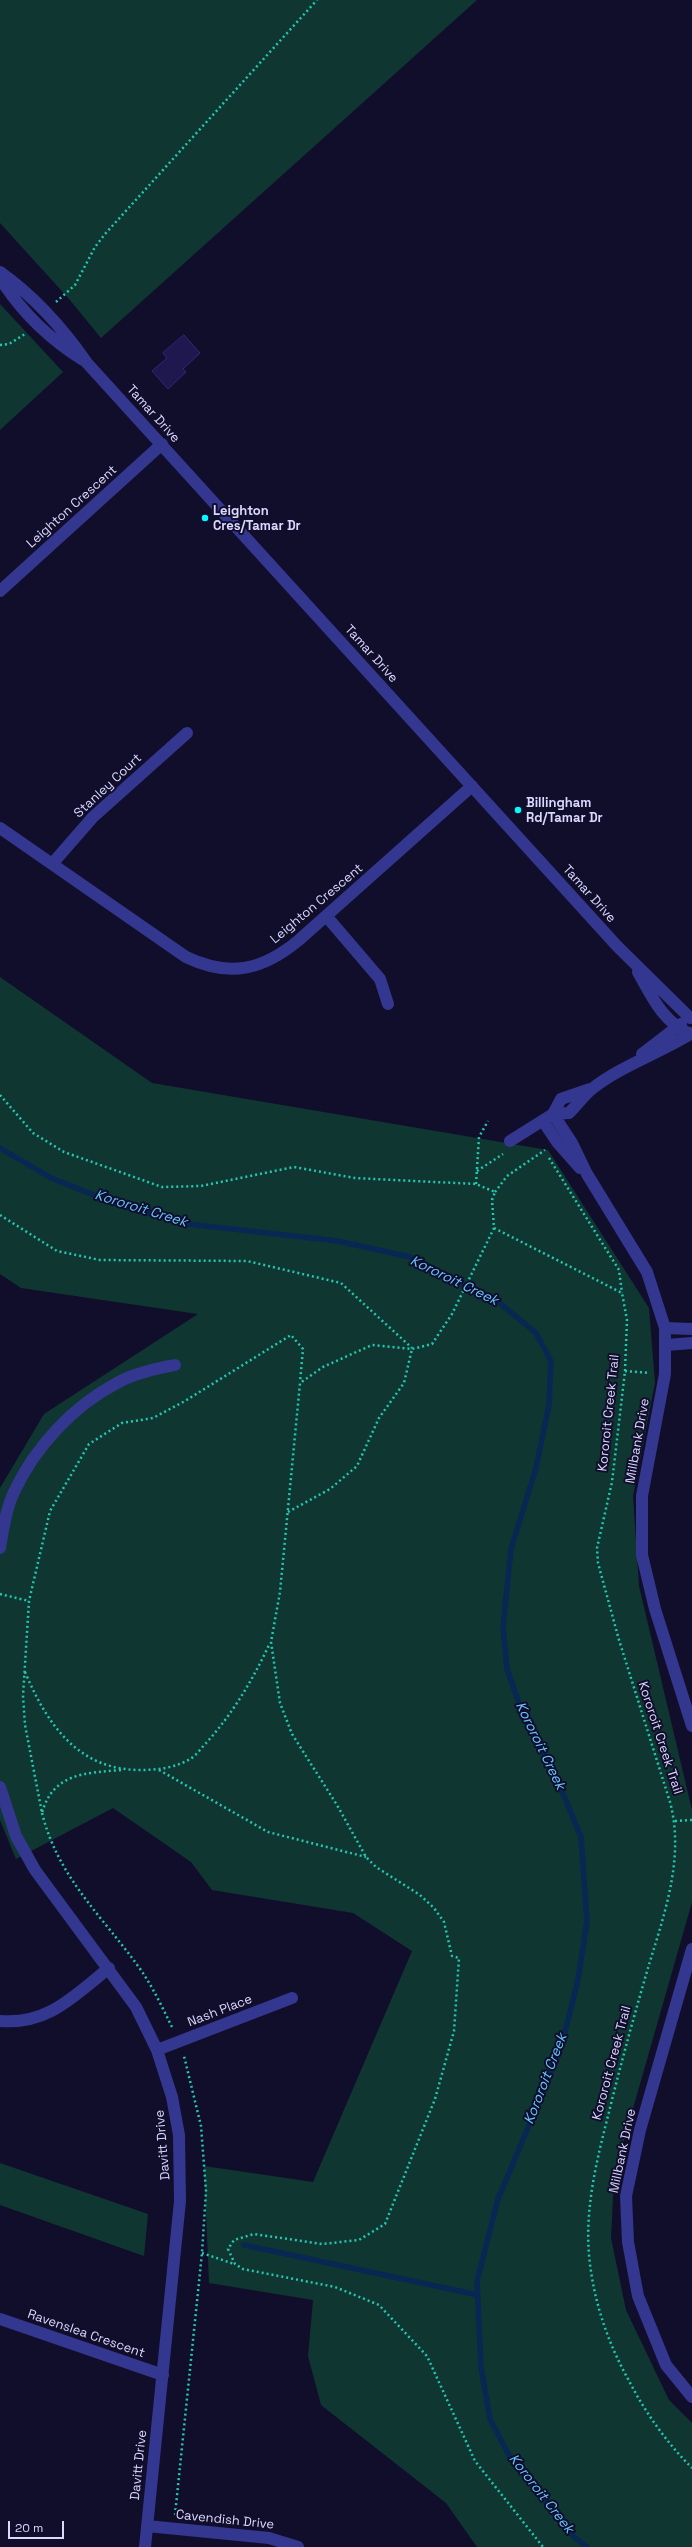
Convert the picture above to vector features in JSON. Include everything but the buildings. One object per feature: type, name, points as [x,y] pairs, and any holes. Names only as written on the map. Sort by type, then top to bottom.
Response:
[{"type":"street","name":"Tamar Drive","points":[[0,272],[26,290],[47,311],[66,333],[87,363],[634,964],[691,1017]]},
{"type":"street","name":"Tamar Drive","points":[[0,278],[16,304],[34,324],[58,345],[87,363]]},
{"type":"street","name":"Leighton Crescent","points":[[0,591],[162,444]]},
{"type":"street","name":"Stanley Court","points":[[52,864],[93,817],[187,733]]},
{"type":"street","name":"Leighton Crescent","points":[[0,828],[173,949],[200,964],[215,968],[249,968],[266,963],[283,954],[472,786]]},
{"type":"street","points":[[326,917],[380,978],[388,1004]]},
{"type":"street","name":"Tamar Drive","points":[[634,964],[655,1002],[675,1027]]},
{"type":"street","points":[[510,1141],[548,1118],[561,1099],[592,1089],[632,1063],[675,1027],[691,1017]]},
{"type":"street","points":[[691,1017],[691,1033]]},
{"type":"street","points":[[675,1027],[691,1033]]},
{"type":"street","points":[[632,1063],[671,1045],[691,1033]]},
{"type":"street","name":"Millbank Drive","points":[[548,1118],[572,1143],[587,1174],[647,1272],[666,1328],[667,1345],[665,1374],[642,1496],[642,1555],[655,1609],[692,1726]]},
{"type":"street","points":[[666,1328],[692,1329]]},
{"type":"street","points":[[667,1345],[692,1343]]},
{"type":"street","points":[[0,1548],[14,1493],[26,1471],[62,1423],[90,1400],[118,1382],[175,1365]]},
{"type":"street","name":"Davitt Drive","points":[[0,1787],[16,1836],[34,1870],[136,2007],[157,2050],[172,2097],[179,2135],[182,2172],[145,2547]]},
{"type":"street","name":"Millbank Drive","points":[[692,1949],[640,2130],[626,2196],[628,2242],[638,2296],[666,2365],[692,2397]]},
{"type":"street","points":[[0,2021],[27,2021],[45,2015],[64,2004],[108,1968]]},
{"type":"street","name":"Nash Place","points":[[157,2050],[292,1998]]},
{"type":"street","name":"Ravenslea Crescent","points":[[0,2320],[163,2375]]},
{"type":"street","name":"Cavendish Drive","points":[[147,2526],[269,2538],[298,2547]]},
{"type":"path","points":[[47,311],[75,285],[92,252],[105,234],[317,0]]},
{"type":"path","points":[[0,345],[10,344],[26,333],[34,324]]},
{"type":"path","points":[[0,1095],[33,1133],[64,1152],[162,1187],[201,1186],[294,1167],[354,1178],[476,1184],[495,1192]]},
{"type":"path","points":[[476,1184],[480,1132],[488,1121]]},
{"type":"path","points":[[476,1171],[506,1152],[510,1141]]},
{"type":"path","points":[[300,1382],[323,1367],[372,1345],[412,1349],[432,1344],[452,1314],[494,1228],[492,1200],[495,1192],[507,1176],[549,1148]]},
{"type":"path","name":"Kororoit Creek Trail","points":[[544,1151],[618,1270],[627,1320],[625,1371],[612,1482],[597,1548],[598,1563],[618,1640],[675,1821],[673,1875],[669,1900],[625,2045],[597,2158],[590,2209],[589,2254],[593,2287],[604,2327],[618,2360],[640,2403],[677,2452],[692,2468]]},
{"type":"path","points":[[0,1215],[57,1251],[93,1258],[146,1262],[247,1261],[341,1283],[412,1349]]},
{"type":"path","points":[[494,1228],[622,1293]]},
{"type":"path","points":[[42,1813],[46,1799],[52,1788],[63,1781],[100,1772],[121,1770],[159,1770],[191,1759],[222,1726],[249,1687],[271,1642],[280,1592],[303,1349],[291,1335],[185,1401],[153,1418],[122,1423],[89,1444],[50,1511],[29,1601],[23,1696],[25,1725],[42,1813],[53,1847],[75,1886]]},
{"type":"path","points":[[288,1512],[330,1489],[357,1466],[379,1418],[404,1383],[412,1349]]},
{"type":"path","points":[[625,1371],[655,1373]]},
{"type":"path","points":[[0,1594],[29,1601]]},
{"type":"path","points":[[235,2264],[228,2249],[234,2240],[243,2236],[254,2234],[322,2244],[359,2240],[384,2224],[435,2099],[454,2030],[459,1958],[452,1956],[444,1922],[434,1908],[420,1895],[376,1867],[366,1857],[337,1805],[292,1734],[280,1703],[271,1642]]},
{"type":"path","points":[[24,1670],[46,1717],[61,1735],[76,1749],[98,1762],[121,1770]]},
{"type":"path","points":[[159,1770],[268,1832],[366,1857]]},
{"type":"path","points":[[675,1821],[692,1820]]},
{"type":"path","points":[[174,2528],[202,2253],[206,2191],[204,2166]]},
{"type":"path","points":[[202,2253],[235,2264],[243,2269],[335,2286],[379,2305],[427,2356],[475,2460],[543,2547]]},
{"type":"green space","points":[[0,0],[477,0],[101,338],[69,299],[0,223]]},
{"type":"green space","points":[[0,304],[63,372],[0,430]]},
{"type":"green space","points":[[0,977],[152,1083],[548,1150],[649,1308],[655,1383],[633,1496],[639,1586],[692,1810],[692,1902],[614,2175],[611,2238],[626,2310],[669,2400],[692,2423],[692,2547],[477,2547],[446,2503],[321,2405],[308,2356],[313,2300],[209,2283],[204,2166],[313,2182],[412,1951],[353,1913],[212,1890],[191,1862],[113,1808],[16,1859],[0,1820],[0,1488],[44,1414],[198,1314],[21,1288],[0,1274]]},
{"type":"green space","points":[[0,2163],[148,2214],[144,2256],[0,2205]]},
{"type":"waterway","name":"Kororoit Creek","points":[[0,1148],[51,1178],[119,1205],[188,1224],[338,1241],[410,1257],[496,1300],[536,1333],[551,1361],[549,1405],[536,1468],[511,1549],[503,1627],[507,1669],[524,1718],[557,1779],[581,1837],[587,1921],[578,1980],[560,2052],[498,2199],[477,2281],[481,2367],[490,2419],[511,2459],[574,2537],[587,2547]]},
{"type":"waterway","points":[[244,2245],[478,2295]]},
{"type":"place","name":"Leighton Cres/Tamar Dr","points":[[205,518]]},
{"type":"place","name":"Billingham Rd/Tamar Dr","points":[[518,810]]}]
